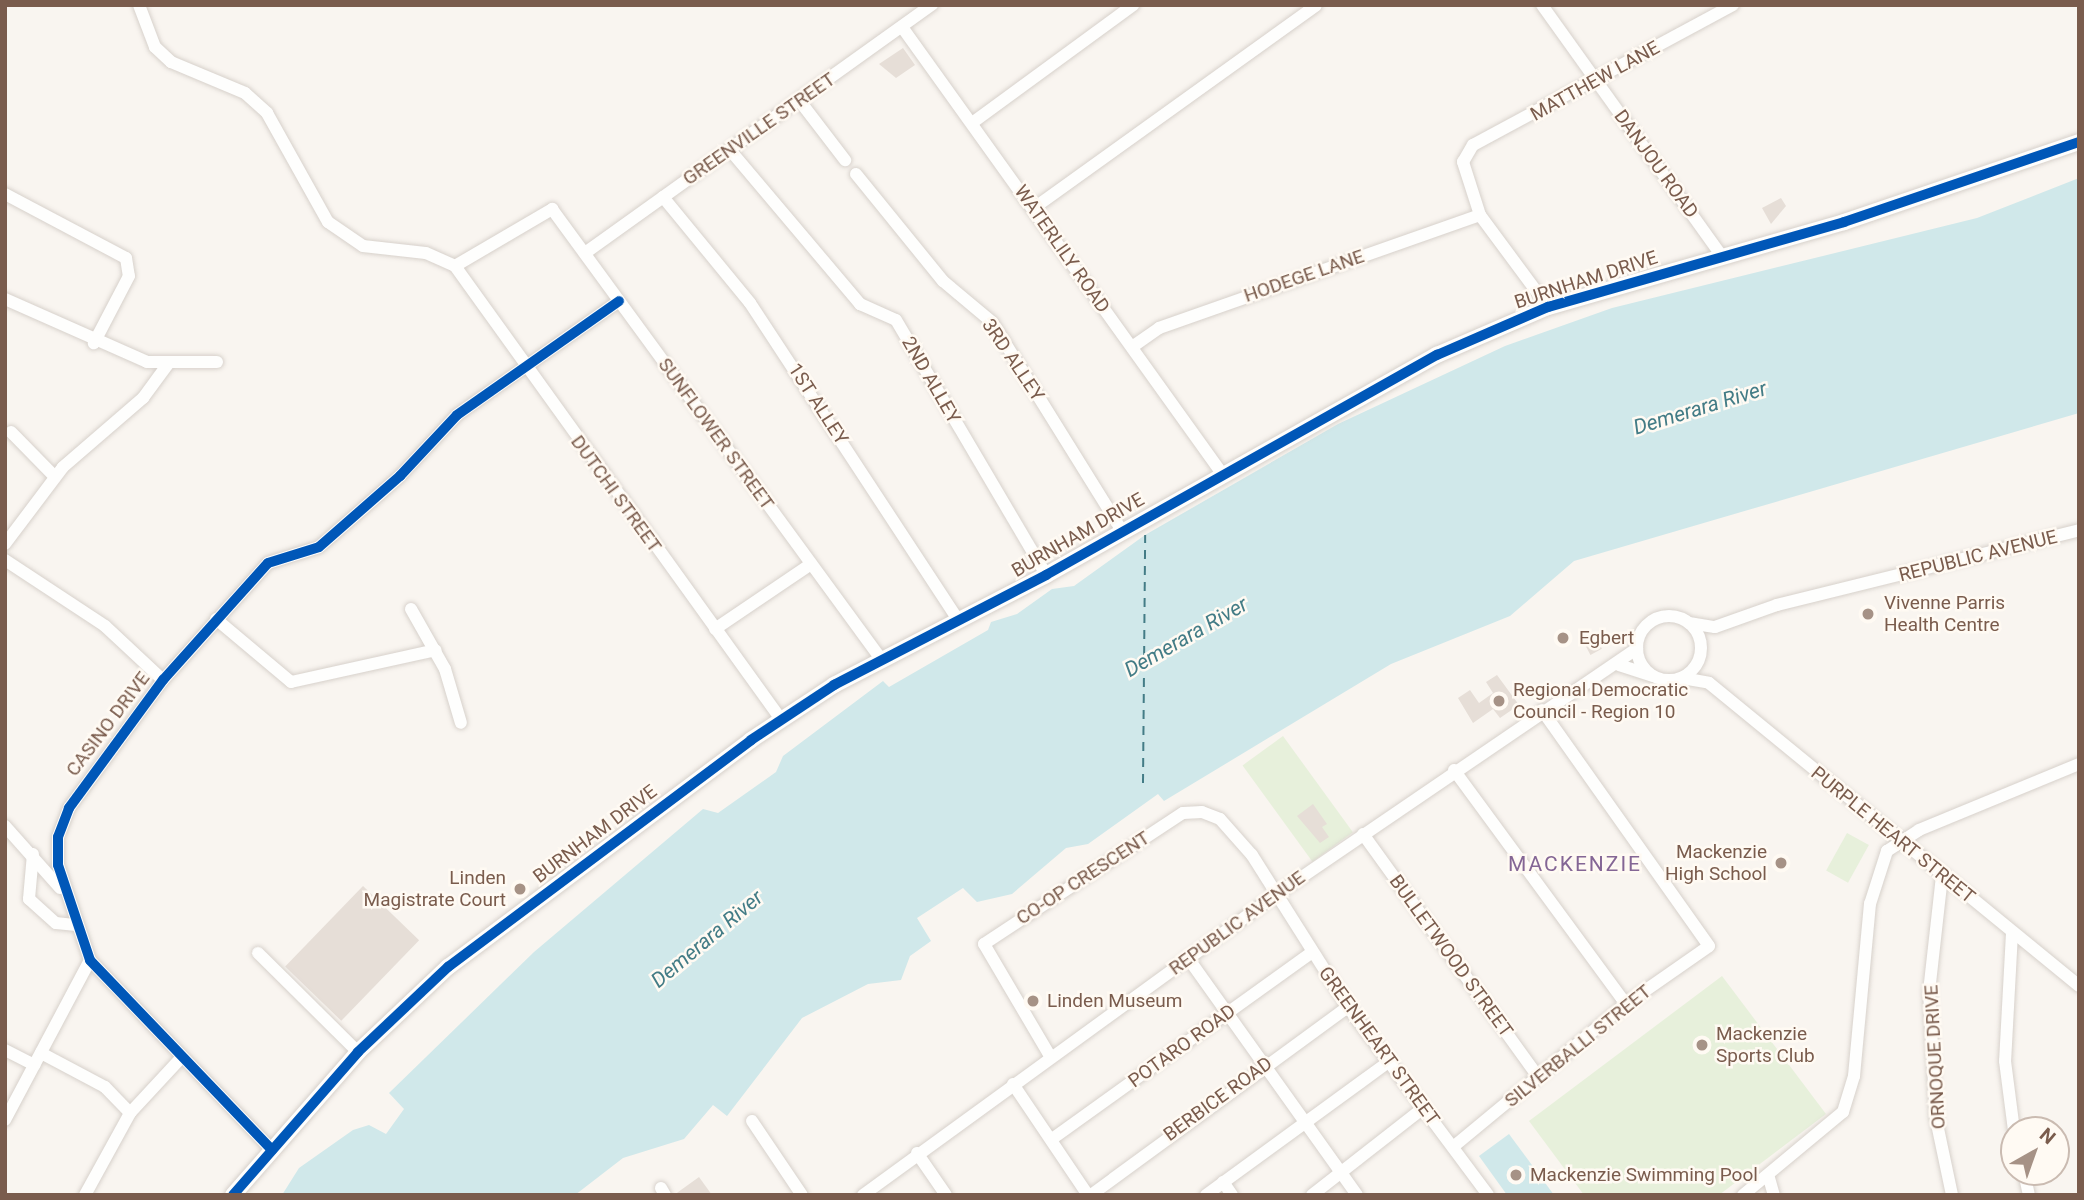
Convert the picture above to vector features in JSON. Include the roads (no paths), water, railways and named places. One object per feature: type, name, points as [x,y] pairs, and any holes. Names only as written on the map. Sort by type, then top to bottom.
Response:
[{"type":"street","points":[[139,5],[155,47],[171,61],[244,93],[267,113],[328,222],[363,246],[426,253],[455,266]]},
{"type":"street","name":"GREENVILLE STREET","points":[[585,253],[932,5]]},
{"type":"street","points":[[972,123],[1133,5]]},
{"type":"street","points":[[1034,208],[1315,5]]},
{"type":"street","name":"DANJOU ROAD","points":[[1542,5],[1722,256]]},
{"type":"street","name":"MATTHEW LANE","points":[[1480,215],[1463,162],[1473,145],[1597,82],[1733,5]]},
{"type":"street","name":"WATERLILY ROAD","points":[[901,27],[1034,208],[1221,472]]},
{"type":"street","points":[[799,100],[845,160]]},
{"type":"street","name":"BURNHAM DRIVE","points":[[233,1195],[358,1052],[468,951],[780,718],[881,659],[1046,575],[1347,401],[1548,307],[1844,222],[2079,142]]},
{"type":"street","name":"2ND ALLEY","points":[[730,150],[860,304],[896,320],[1046,575]]},
{"type":"street","name":"3RD ALLEY","points":[[856,174],[943,281],[992,322],[1122,531]]},
{"type":"street","points":[[5,194],[126,258],[129,276],[94,344]]},
{"type":"street","name":"1ST ALLEY","points":[[663,197],[750,303],[959,621]]},
{"type":"street","name":"SUNFLOWER STREET","points":[[455,266],[552,209],[881,659]]},
{"type":"street","points":[[1480,215],[1548,307]]},
{"type":"street","name":"HODEGE LANE","points":[[1132,347],[1159,328],[1480,215]]},
{"type":"street","name":"DUTCHI STREET","points":[[455,266],[524,368],[780,718]]},
{"type":"street","points":[[5,299],[94,344],[168,364],[218,362]]},
{"type":"street","name":"CASINO DRIVE","points":[[272,1150],[180,1059],[90,960],[62,891],[58,837],[69,808],[163,680],[268,563],[302,549],[319,547],[400,476],[457,415],[619,301]]},
{"type":"street","points":[[5,544],[55,477],[143,398],[168,364]]},
{"type":"street","points":[[11,432],[55,477]]},
{"type":"street","name":"REPUBLIC AVENUE","points":[[1689,623],[1715,626],[1777,605],[2079,530]]},
{"type":"street","points":[[5,560],[60,593],[105,625],[163,680]]},
{"type":"street","points":[[715,629],[811,564]]},
{"type":"street","points":[[411,609],[436,650],[461,723]]},
{"type":"street","points":[[216,619],[290,682],[436,650]]},
{"type":"street","points":[[1657,678],[1637,648],[1655,619],[1689,623],[1701,652],[1709,683]]},
{"type":"street","points":[[1619,665],[1657,678],[1682,678],[1701,652],[1715,626]]},
{"type":"street","name":"REPUBLIC AVENUE","points":[[863,1195],[1050,1056],[1276,894],[1542,710],[1619,665],[1637,648]]},
{"type":"street","name":"PURPLE HEART STREET","points":[[1682,678],[1709,683],[2079,986]]},
{"type":"street","name":"SILVERBALLI STREET","points":[[1453,1147],[1626,1004],[1702,953],[1709,939],[1542,710]]},
{"type":"street","points":[[1743,1195],[1769,1178],[1835,1122],[1849,1097],[1870,904],[1887,851],[1899,840],[2079,764]]},
{"type":"street","points":[[1454,770],[1626,1004]]},
{"type":"street","name":"CO-OP CRESCENT","points":[[1050,1056],[983,949],[990,937],[1184,813],[1220,819],[1276,894]]},
{"type":"street","points":[[5,825],[33,854],[62,891]]},
{"type":"street","name":"BULLETWOOD STREET","points":[[1363,834],[1538,1077]]},
{"type":"street","points":[[33,854],[29,899],[56,923],[74,925]]},
{"type":"street","name":"ORNOQUE DRIVE","points":[[1942,876],[1929,991],[1936,1119],[1952,1195]]},
{"type":"street","name":"GREENHEART STREET","points":[[1276,894],[1387,1063],[1488,1195]]},
{"type":"street","points":[[2012,933],[2005,1061],[2012,1116]]},
{"type":"street","name":"POTARO ROAD","points":[[1052,1139],[1312,952]]},
{"type":"street","points":[[258,953],[358,1052]]},
{"type":"street","points":[[1188,958],[1357,1195]]},
{"type":"street","points":[[5,1120],[90,960]]},
{"type":"street","name":"BERBICE ROAD","points":[[1089,1195],[1262,1065],[1348,1007]]},
{"type":"street","points":[[5,1050],[34,1065]]},
{"type":"street","points":[[41,1053],[105,1087],[130,1113]]},
{"type":"street","points":[[85,1195],[130,1113],[180,1059]]},
{"type":"street","points":[[1206,1195],[1387,1063]]},
{"type":"street","points":[[1013,1084],[1089,1195]]},
{"type":"street","points":[[1312,1195],[1422,1110]]},
{"type":"street","points":[[752,1121],[802,1195]]},
{"type":"street","points":[[917,1153],[946,1195]]},
{"type":"street","points":[[1769,1178],[1774,1195]]},
{"type":"street","points":[[1223,1182],[1232,1195]]},
{"type":"water","name":"Demerara River","points":[[2079,178],[2079,413],[1574,561],[1510,616],[1391,664],[1164,801],[1158,794],[1088,844],[1066,848],[1012,894],[977,902],[963,888],[917,918],[931,941],[910,956],[901,980],[868,984],[802,1018],[727,1116],[713,1105],[684,1139],[623,1158],[575,1195],[282,1195],[299,1168],[353,1130],[369,1125],[386,1134],[404,1109],[389,1093],[534,952],[703,809],[718,813],[776,772],[783,756],[883,681],[889,687],[988,630],[991,622],[1017,614],[1052,589],[1074,586],[1145,535],[1338,424],[1505,346],[1612,308],[1977,218]]},
{"type":"water","name":"Mackenzie Swimming Pool","points":[[1509,1134],[1554,1195],[1507,1195],[1479,1156]]},
{"type":"place","name":"Vivenne Parris Health Centre","points":[[1868,614]]},
{"type":"place","name":"Egbert","points":[[1563,638]]},
{"type":"place","name":"Regional Democratic Council - Region 10","points":[[1499,701]]},
{"type":"place","name":"Mackenzie High School","points":[[1781,863]]},
{"type":"place","name":"Linden Magistrate Court","points":[[520,889]]},
{"type":"place","name":"Linden Museum","points":[[1033,1001]]},
{"type":"place","name":"Mackenzie Sports Club","points":[[1702,1045]]},
{"type":"place","name":"Mackenzie Swimming Pool","points":[[1516,1175]]},
{"type":"district","name":"MACKENZIE","points":[[1575,864]]}]
